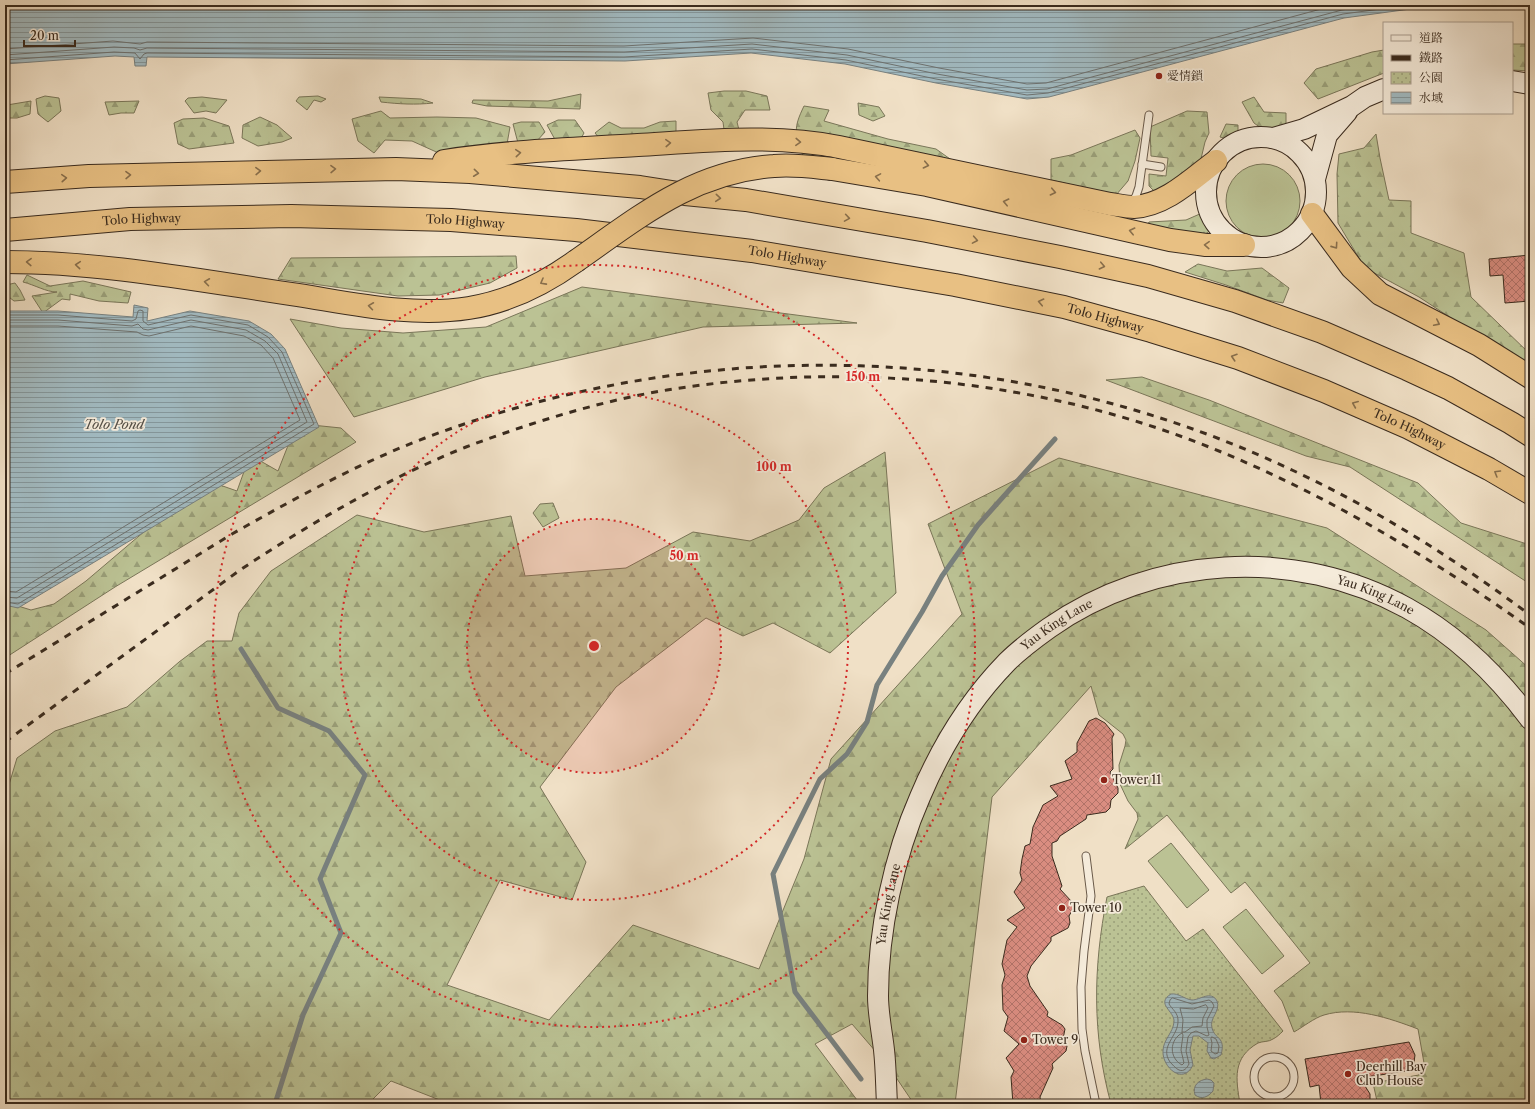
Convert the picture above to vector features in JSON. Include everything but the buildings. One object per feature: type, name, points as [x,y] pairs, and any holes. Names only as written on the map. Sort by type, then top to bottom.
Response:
[{"type":"highway","points":[[396,169],[467,158],[589,148],[717,140],[802,142],[852,149],[1129,207],[1141,206],[1157,201],[1171,194],[1216,161]]},
{"type":"highway","points":[[5,262],[53,263],[102,267],[375,307],[444,311],[477,306],[508,298],[543,282],[566,268],[652,208],[681,191],[709,179],[735,171],[774,166],[800,165],[927,185],[1170,240],[1206,245],[1244,245]]},
{"type":"highway","points":[[5,182],[90,176],[396,169],[470,172],[640,187],[685,194],[746,200],[1017,248],[1148,276],[1235,301],[1322,332],[1365,350],[1448,388],[1511,422],[1530,435]]},
{"type":"highway","points":[[1312,214],[1352,268],[1380,294],[1484,347],[1530,377]]},
{"type":"highway","name":"Tolo Highway","points":[[5,230],[130,219],[291,216],[451,220],[561,228],[752,250],[955,285],[1071,309],[1151,331],[1260,366],[1409,428],[1489,469],[1530,493]]},
{"type":"street","points":[[1513,81],[1530,84]]},
{"type":"street","points":[[1273,138],[1292,146],[1300,152],[1312,169],[1317,192],[1315,206],[1312,214],[1299,233],[1284,243],[1256,248],[1244,245],[1232,239],[1219,228],[1212,218],[1207,203],[1206,187],[1209,173],[1224,151],[1235,143],[1254,138],[1273,138],[1304,130],[1352,106],[1365,97],[1383,89]]},
{"type":"street","points":[[1315,179],[1327,135],[1352,106]]},
{"type":"street","name":"Yau King Lane","points":[[886,1104],[884,1054],[878,998],[880,966],[884,929],[892,882],[903,843],[919,799],[934,766],[955,727],[978,694],[1008,661],[1031,641],[1062,619],[1097,599],[1138,582],[1178,572],[1217,567],[1253,566],[1283,568],[1318,574],[1348,582],[1384,596],[1426,618],[1461,645],[1486,667],[1530,719]]},
{"type":"lane","points":[[1129,207],[1138,190],[1149,115]]},
{"type":"lane","points":[[1142,164],[1161,167]]},
{"type":"lane","points":[[1086,856],[1091,896],[1081,987],[1082,1029],[1096,1104]]},
{"type":"lane","points":[[1274,1057],[1281,1058],[1287,1062],[1291,1066],[1294,1073],[1292,1087],[1288,1092],[1275,1101],[1257,1088],[1254,1075],[1256,1068],[1261,1063],[1274,1057]]},
{"type":"green space","points":[[1513,44],[1530,44],[1530,71],[1513,70]]},
{"type":"green space","points":[[1383,50],[1383,73],[1318,99],[1304,83],[1316,69],[1372,52]]},
{"type":"green space","points":[[746,91],[767,96],[770,110],[745,110],[737,122],[741,138],[725,137],[723,122],[711,110],[708,93]]},
{"type":"green space","points":[[581,94],[580,109],[487,106],[472,103],[473,100],[548,101]]},
{"type":"green space","points":[[45,96],[59,98],[61,111],[48,122],[38,114],[36,99]]},
{"type":"green space","points":[[318,96],[326,99],[321,102],[314,100],[307,110],[296,101],[299,97]]},
{"type":"green space","points":[[202,97],[227,100],[216,113],[206,111],[194,113],[185,101],[188,98]]},
{"type":"green space","points":[[379,97],[421,99],[433,103],[407,104],[381,102]]},
{"type":"green space","points":[[1254,97],[1264,112],[1286,113],[1286,124],[1265,131],[1254,123],[1242,102]]},
{"type":"green space","points":[[31,101],[30,114],[17,118],[8,118],[7,105]]},
{"type":"green space","points":[[139,101],[134,113],[109,115],[105,102]]},
{"type":"green space","points":[[858,103],[879,107],[885,116],[873,121],[859,115]]},
{"type":"green space","points":[[804,106],[829,110],[824,121],[888,139],[936,149],[960,166],[822,159],[803,156],[796,131],[798,120]]},
{"type":"green space","points":[[381,111],[390,118],[476,118],[510,127],[507,144],[443,155],[412,141],[385,140],[374,153],[358,141],[352,119]]},
{"type":"green space","points":[[1187,111],[1207,112],[1209,133],[1205,142],[1200,163],[1155,192],[1149,186],[1149,174],[1166,176],[1168,158],[1151,156],[1150,127]]},
{"type":"green space","points":[[260,117],[277,125],[292,138],[282,142],[258,146],[242,138],[243,125]]},
{"type":"green space","points":[[204,118],[229,126],[234,143],[189,149],[178,144],[174,123],[183,119]]},
{"type":"green space","points":[[558,120],[575,120],[584,133],[579,142],[558,145],[547,125]]},
{"type":"green space","points":[[676,121],[676,132],[600,139],[595,133],[609,122],[621,128],[644,128],[660,122]]},
{"type":"green space","points":[[521,122],[539,122],[545,132],[536,142],[518,143],[513,124]]},
{"type":"green space","points":[[1226,124],[1238,125],[1238,133],[1228,139],[1220,137]]},
{"type":"green space","points":[[1135,130],[1140,138],[1135,161],[1128,181],[1116,195],[1051,180],[1051,159],[1071,155]]},
{"type":"green space","points":[[1376,134],[1389,200],[1411,201],[1411,233],[1464,253],[1471,297],[1530,354],[1530,363],[1518,362],[1419,297],[1365,268],[1338,223],[1337,174],[1339,154],[1364,148]]},
{"type":"green space","points":[[1256,164],[1270,164],[1284,170],[1294,180],[1300,194],[1298,215],[1294,222],[1284,232],[1270,238],[1256,238],[1242,232],[1232,222],[1226,208],[1226,194],[1232,180],[1242,170]]},
{"type":"green space","points":[[1202,213],[1211,230],[1201,237],[1147,225],[1149,222],[1186,220]]},
{"type":"green space","points":[[516,256],[517,268],[490,283],[439,295],[398,296],[278,279],[291,258]]},
{"type":"green space","points":[[1198,264],[1227,271],[1262,268],[1289,288],[1283,303],[1267,300],[1185,272]]},
{"type":"green space","points":[[27,275],[50,286],[83,281],[131,292],[128,303],[99,301],[70,294],[70,300],[62,299],[43,313],[32,296],[57,292],[49,291],[23,282]]},
{"type":"green space","points":[[15,283],[25,300],[14,301],[5,294],[10,289],[6,285]]},
{"type":"green space","points":[[582,287],[857,323],[703,327],[485,377],[354,417],[290,319],[341,328],[403,333],[486,327]]},
{"type":"green space","points":[[1142,377],[1209,400],[1418,483],[1461,523],[1530,546],[1530,584],[1350,467],[1306,456],[1106,380]]},
{"type":"green space","points":[[302,424],[341,428],[356,442],[115,587],[5,658],[5,602],[31,610],[54,604],[86,581],[159,519],[217,484],[237,491],[250,455],[278,471],[289,443]]},
{"type":"green space","points":[[885,452],[896,593],[830,653],[773,623],[743,636],[706,618],[616,687],[540,787],[586,862],[572,900],[500,880],[447,985],[549,1020],[633,925],[759,969],[804,859],[831,759],[962,614],[928,524],[1059,458],[1327,528],[1486,630],[1530,669],[1530,1104],[1375,1104],[1377,1101],[1373,1083],[1419,1075],[1424,1063],[1418,1029],[1371,1014],[1347,1012],[1320,1016],[1294,1032],[1282,1001],[1274,991],[1310,963],[1245,882],[1231,893],[1167,815],[1125,849],[1138,819],[1137,813],[1128,801],[1120,784],[1119,765],[1126,740],[1123,734],[1099,715],[1091,686],[992,797],[955,1104],[914,1104],[889,1067],[852,1024],[815,1044],[860,1104],[450,1104],[391,1081],[368,1104],[5,1104],[5,798],[17,758],[55,731],[127,707],[179,662],[207,641],[232,641],[239,613],[271,571],[357,515],[424,532],[511,516],[525,576],[626,568],[693,532],[750,541],[799,520],[824,488]]},
{"type":"green space","points":[[553,503],[559,518],[543,527],[533,513],[540,504]]},
{"type":"green space","points":[[1171,843],[1209,890],[1187,908],[1148,861]]},
{"type":"green space","points":[[1144,886],[1186,941],[1203,929],[1283,1031],[1271,1040],[1258,1043],[1244,1055],[1240,1062],[1237,1078],[1240,1104],[1111,1104],[1100,1052],[1098,1026],[1097,975],[1102,923],[1107,897]]},
{"type":"green space","points":[[1246,909],[1284,956],[1262,974],[1223,927]]},
{"type":"water","points":[[5,5],[1440,5],[1344,18],[1049,97],[1027,99],[936,83],[845,64],[751,53],[625,61],[147,57],[146,66],[135,66],[134,57],[115,56],[5,64]]},
{"type":"water","name":"Tolo Pond","points":[[134,305],[148,308],[147,321],[190,311],[249,321],[271,334],[285,349],[319,427],[18,608],[5,605],[5,311],[58,311],[133,317]]},
{"type":"water","points":[[1171,994],[1177,994],[1192,1000],[1205,996],[1212,996],[1217,1001],[1218,1005],[1212,1021],[1212,1028],[1213,1032],[1222,1044],[1221,1055],[1214,1059],[1211,1058],[1207,1051],[1208,1043],[1199,1036],[1193,1036],[1190,1050],[1193,1065],[1189,1071],[1184,1074],[1174,1072],[1169,1068],[1163,1051],[1163,1047],[1172,1030],[1174,1022],[1172,1014],[1165,1004],[1165,1001]]},
{"type":"water","points":[[1207,1079],[1214,1083],[1213,1091],[1205,1097],[1195,1095],[1195,1086],[1201,1081]]},
{"type":"waterway","points":[[861,1079],[795,992],[773,874],[820,779],[847,754],[867,722],[877,685],[922,612],[942,576],[978,525],[1055,439]]},
{"type":"waterway","points":[[241,649],[278,708],[329,731],[365,775],[320,879],[341,933],[303,1015],[275,1104]]},
{"type":"railway","points":[[5,674],[232,534],[326,483],[400,448],[425,438],[532,404],[641,380],[751,368],[862,366],[972,375],[1081,396],[1188,427],[1292,470],[1354,501],[1444,555],[1502,594],[1530,615]]},
{"type":"railway","points":[[5,742],[240,570],[294,535],[407,473],[466,447],[565,414],[616,400],[667,390],[735,381],[804,377],[873,377],[942,382],[1011,391],[1078,405],[1144,424],[1209,447],[1252,465],[1335,506],[1375,528],[1454,576],[1530,628]]},
{"type":"place","name":"愛情鎖","points":[[1159,76]]},
{"type":"place","name":"Tower 11","points":[[1104,780]]},
{"type":"place","name":"Tower 10","points":[[1062,908]]},
{"type":"place","name":"Tower 9","points":[[1024,1040]]},
{"type":"place","name":"Deerhill Bay Club House","points":[[1348,1074]]}]
